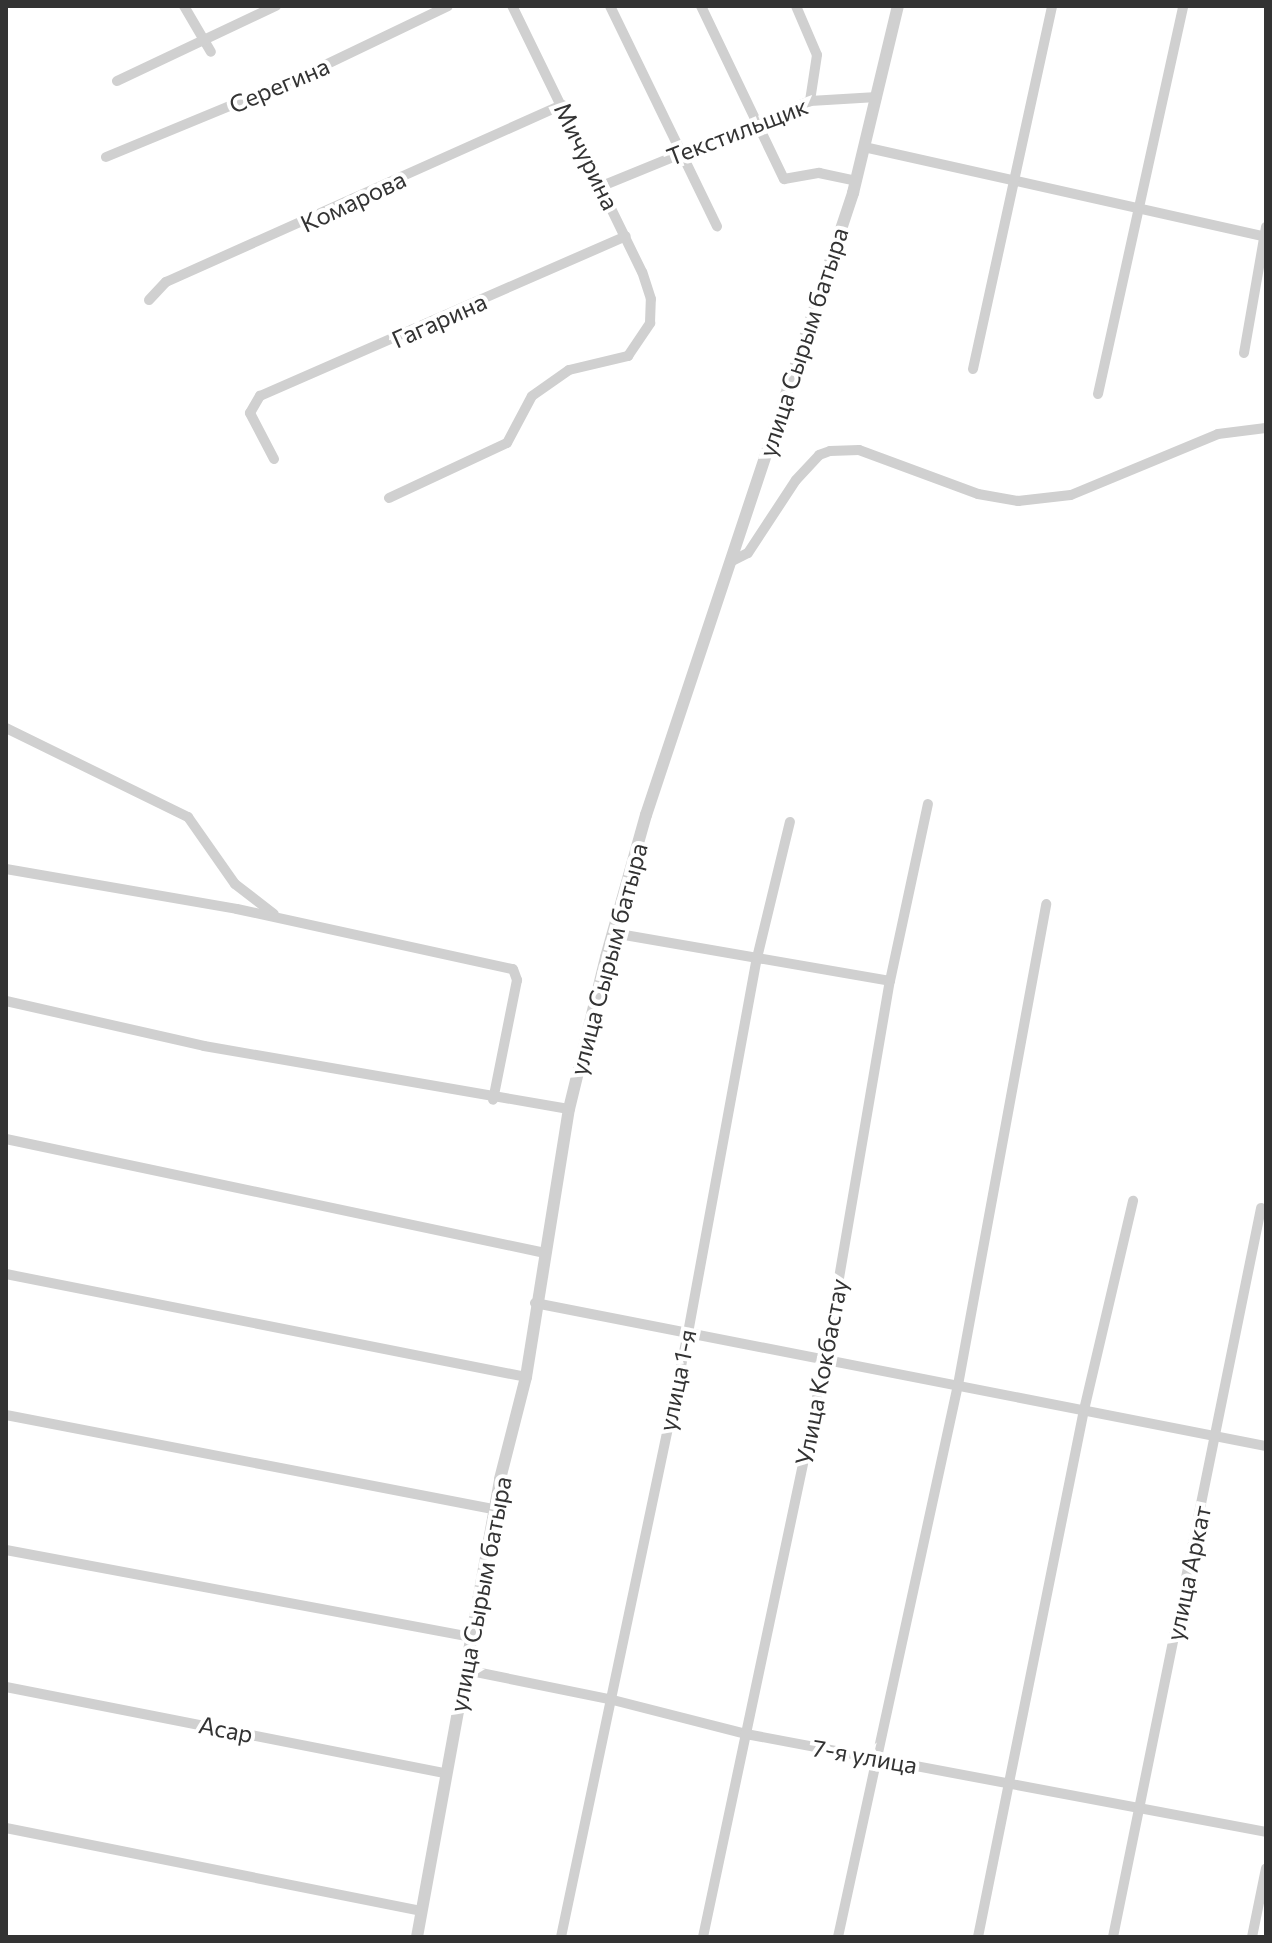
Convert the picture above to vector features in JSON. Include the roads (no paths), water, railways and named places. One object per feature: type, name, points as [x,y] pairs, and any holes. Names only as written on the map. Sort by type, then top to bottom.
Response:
[{"type":"street","points":[[184,6],[211,52]]},
{"type":"street","name":"Серегина","points":[[106,157],[319,69],[448,6]]},
{"type":"street","name":"Мичурина","points":[[389,498],[507,443],[532,396],[557,377],[628,356],[646,334],[652,309],[649,289],[602,186],[512,6]]},
{"type":"street","points":[[610,6],[717,226]]},
{"type":"street","points":[[701,6],[784,179],[819,173],[856,181]]},
{"type":"street","points":[[796,6],[817,55],[810,101]]},
{"type":"street","name":"улица Сырым батыра","points":[[417,1937],[445,1773],[498,1510],[500,1479],[526,1377],[535,1303],[569,1109],[613,933],[730,562],[856,181],[898,6]]},
{"type":"street","points":[[973,369],[1052,6]]},
{"type":"street","points":[[1098,394],[1141,209],[1183,6]]},
{"type":"street","points":[[117,81],[268,8]]},
{"type":"street","name":"Текстильщик","points":[[602,186],[810,101],[877,97]]},
{"type":"street","name":"Комарова","points":[[149,300],[166,282],[562,105]]},
{"type":"street","points":[[864,147],[1141,209],[1265,233],[1244,353]]},
{"type":"street","name":"Гагарина","points":[[274,459],[255,429],[253,403],[267,391],[626,236]]},
{"type":"street","points":[[730,562],[748,553],[796,480],[830,451],[859,450],[978,494],[1018,501],[1071,495],[1218,434],[1266,428]]},
{"type":"street","points":[[6,728],[188,817],[235,884],[279,917]]},
{"type":"street","name":"Улица Кокбастау","points":[[703,1937],[825,1360],[890,981],[928,804]]},
{"type":"street","name":"улица 1-я","points":[[561,1937],[688,1333],[757,958],[790,822]]},
{"type":"street","points":[[6,869],[279,917],[513,969],[517,980],[493,1100]]},
{"type":"street","points":[[838,1937],[958,1385],[1046,904]]},
{"type":"street","points":[[613,933],[890,981]]},
{"type":"street","points":[[6,1001],[204,1046],[493,1100],[569,1109]]},
{"type":"street","points":[[6,1139],[545,1253]]},
{"type":"street","points":[[978,1937],[1084,1410],[1133,1201]]},
{"type":"street","name":"улица Аркат","points":[[1113,1937],[1137,1804],[1218,1436],[1261,1208]]},
{"type":"street","points":[[6,1274],[526,1377]]},
{"type":"street","points":[[535,1303],[1266,1446]]},
{"type":"street","points":[[6,1415],[498,1510]]},
{"type":"street","points":[[6,1550],[472,1637]]},
{"type":"street","name":"7-я улица","points":[[466,1670],[609,1699],[746,1734],[1137,1804],[1266,1832]]},
{"type":"street","name":"Асар","points":[[6,1687],[445,1773]]},
{"type":"street","points":[[6,1828],[421,1911]]},
{"type":"street","points":[[1252,1937],[1266,1868]]}]
